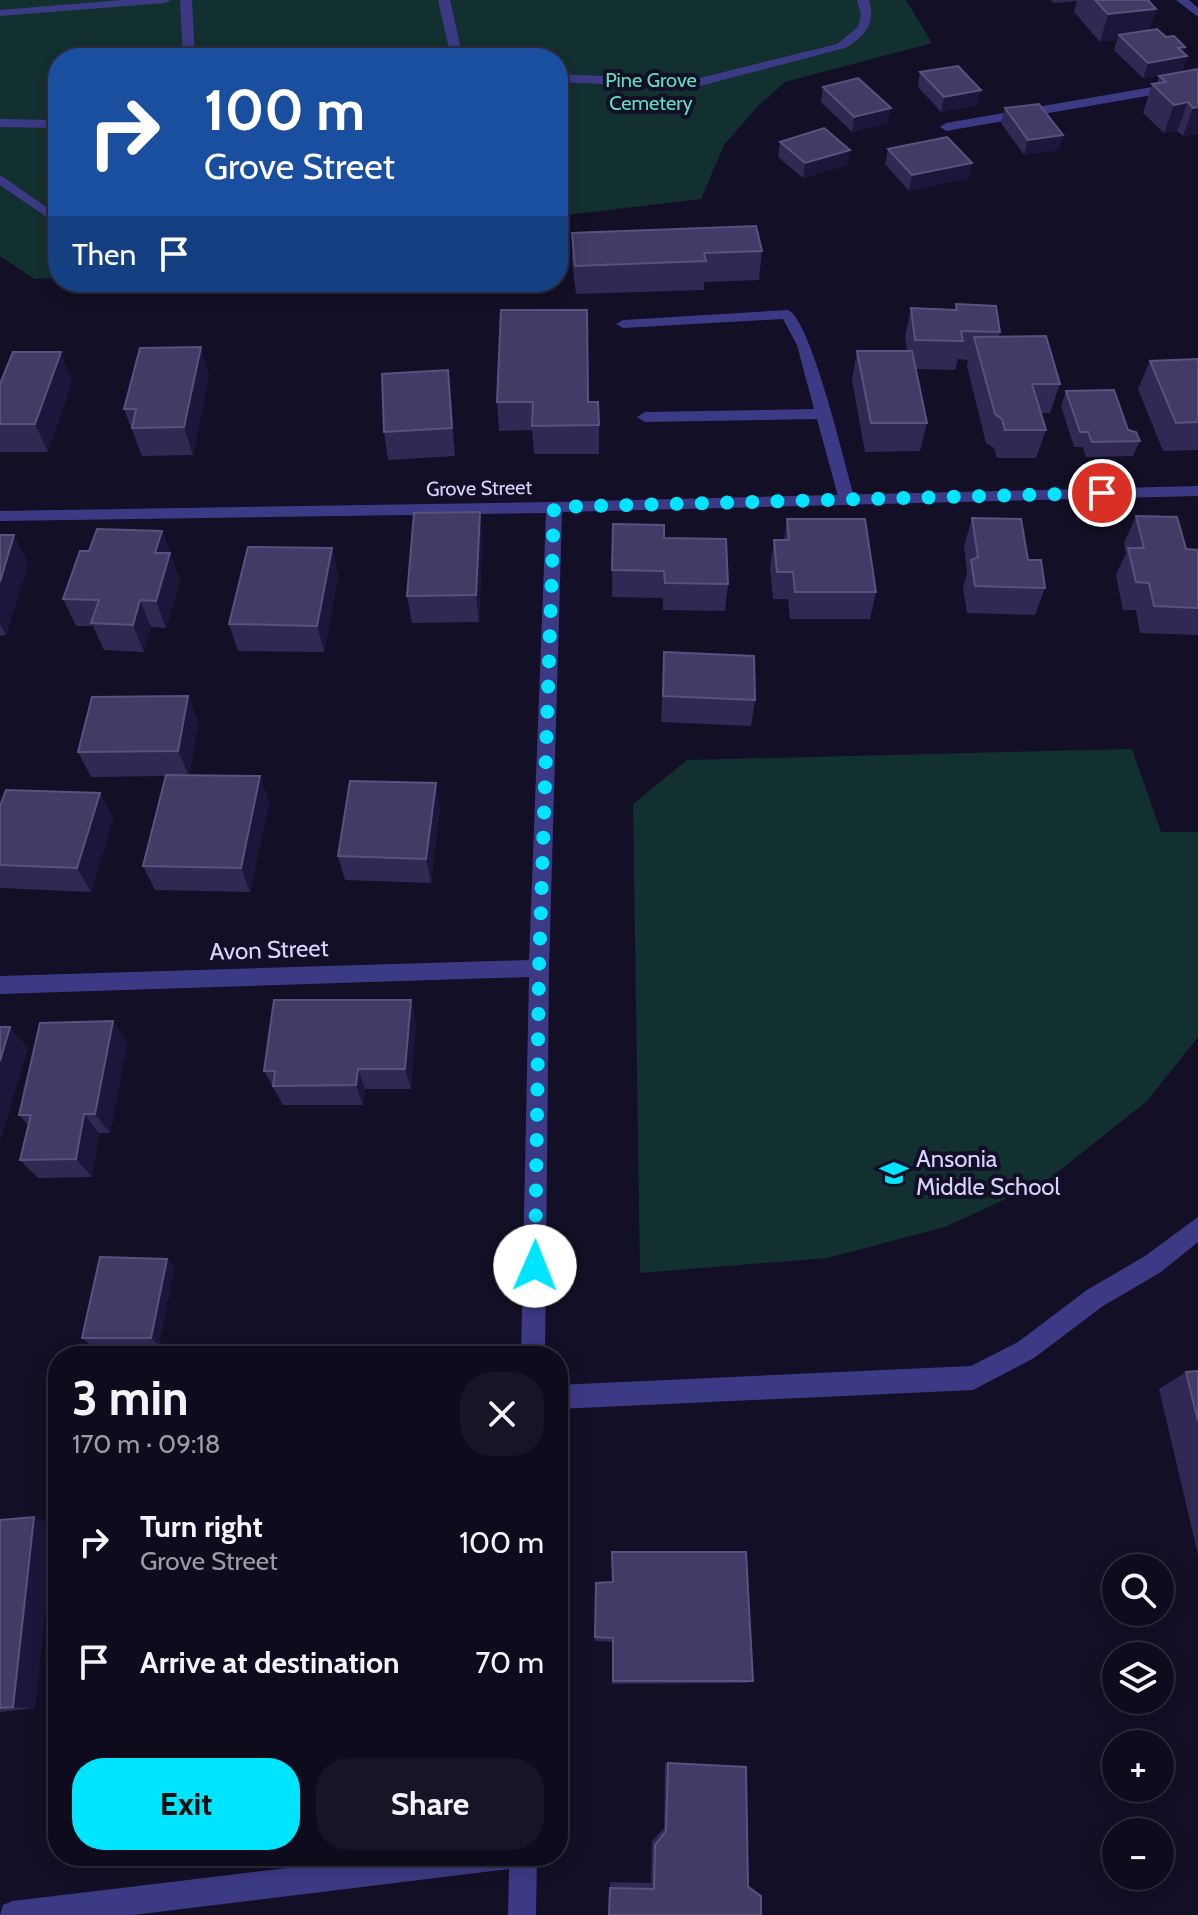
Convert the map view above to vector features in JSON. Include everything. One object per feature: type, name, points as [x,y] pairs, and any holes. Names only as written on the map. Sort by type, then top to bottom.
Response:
[{"type":"street","points":[[0,13],[165,0]]},
{"type":"street","points":[[186,0],[188,48]]},
{"type":"street","points":[[444,0],[455,48]]},
{"type":"street","points":[[568,78],[692,84],[718,79],[841,46],[854,39],[864,29],[867,19],[863,0]]},
{"type":"street","points":[[1182,0],[1198,14]]},
{"type":"street","points":[[946,127],[1198,83]]},
{"type":"street","points":[[0,123],[48,124]]},
{"type":"street","points":[[0,179],[48,214]]},
{"type":"street","points":[[623,324],[788,314],[804,345],[847,500]]},
{"type":"street","points":[[645,417],[823,414]]},
{"type":"street","name":"Grove Street","points":[[0,516],[554,507],[1198,491]]},
{"type":"street","points":[[533,1346],[539,968],[554,507]]},
{"type":"street","name":"Avon Street","points":[[0,985],[539,968]]},
{"type":"street","points":[[568,1397],[973,1378],[1026,1350],[1095,1298],[1153,1264],[1198,1228]]},
{"type":"street","points":[[13,1915],[422,1866]]},
{"type":"street","points":[[522,1915],[523,1866]]},
{"type":"green space","name":"Pine Grove Cemetery","points":[[0,0],[906,0],[932,43],[785,82],[758,106],[724,145],[701,199],[568,215],[568,48],[48,48],[48,278],[34,279],[0,256]]},
{"type":"green space","points":[[1132,749],[1161,832],[1198,832],[1198,1037],[1147,1101],[1049,1179],[945,1227],[827,1258],[640,1273],[633,804],[687,760]]},
{"type":"building","points":[[1095,0],[1148,0],[1156,9],[1108,14]]},
{"type":"building","points":[[1157,29],[1166,37],[1174,36],[1185,47],[1178,48],[1187,56],[1148,63],[1119,35]]},
{"type":"building","points":[[958,66],[981,90],[944,97],[920,72]]},
{"type":"building","points":[[1198,69],[1198,107],[1193,108],[1188,102],[1174,105],[1152,84],[1166,82],[1159,76]]},
{"type":"building","points":[[858,78],[891,108],[854,117],[823,87]]},
{"type":"building","points":[[1039,104],[1063,135],[1028,140],[1005,108]]},
{"type":"building","points":[[824,128],[850,150],[805,163],[780,142]]},
{"type":"building","points":[[947,137],[972,163],[912,175],[888,149]]},
{"type":"building","points":[[756,226],[762,251],[704,253],[706,261],[575,266],[572,233]]},
{"type":"building","points":[[956,304],[996,306],[1000,332],[961,331],[963,341],[915,340],[911,308],[957,310]]},
{"type":"building","points":[[501,310],[587,310],[588,402],[598,402],[599,425],[532,426],[533,402],[497,402]]},
{"type":"building","points":[[1046,336],[1060,384],[1032,384],[1046,430],[1005,430],[1002,419],[995,414],[974,337]]},
{"type":"building","points":[[201,347],[184,427],[132,428],[136,409],[124,409],[140,348]]},
{"type":"building","points":[[857,351],[912,351],[927,423],[871,423]]},
{"type":"building","points":[[13,352],[61,352],[35,424],[0,424],[0,384]]},
{"type":"building","points":[[1198,359],[1198,422],[1176,423],[1150,361]]},
{"type":"building","points":[[448,370],[452,428],[384,432],[382,374]]},
{"type":"building","points":[[1114,390],[1128,430],[1136,432],[1140,441],[1092,442],[1088,432],[1080,432],[1066,391]]},
{"type":"building","points":[[480,512],[476,595],[407,596],[414,513]]},
{"type":"building","points":[[1136,516],[1177,517],[1186,549],[1198,550],[1198,608],[1154,606],[1149,583],[1136,582],[1128,548],[1144,548]]},
{"type":"building","points":[[972,518],[1021,519],[1028,560],[1041,560],[1045,588],[975,586],[971,560],[978,557]]},
{"type":"building","points":[[787,519],[865,519],[876,592],[795,592],[793,572],[777,572],[774,540],[789,540]]},
{"type":"building","points":[[613,524],[664,525],[664,538],[726,539],[728,584],[665,583],[664,571],[612,570]]},
{"type":"building","points":[[97,529],[162,531],[155,553],[170,553],[156,601],[140,600],[133,625],[91,623],[99,600],[63,599],[80,551],[89,551]]},
{"type":"building","points":[[0,535],[14,535],[0,582]]},
{"type":"building","points":[[248,547],[332,548],[317,626],[229,624]]},
{"type":"building","points":[[664,652],[754,656],[755,700],[663,696]]},
{"type":"building","points":[[188,696],[178,751],[78,752],[92,697]]},
{"type":"building","points":[[166,775],[260,776],[241,868],[143,866]]},
{"type":"building","points":[[350,781],[436,783],[426,859],[338,856]]},
{"type":"building","points":[[6,790],[100,793],[77,868],[0,865],[0,806]]},
{"type":"building","points":[[274,1000],[411,1000],[405,1069],[358,1069],[356,1085],[273,1086],[275,1071],[264,1071]]},
{"type":"building","points":[[113,1021],[95,1114],[84,1114],[76,1159],[20,1160],[31,1115],[19,1115],[40,1023]]},
{"type":"building","points":[[0,1027],[10,1027],[0,1061]]},
{"type":"building","points":[[100,1257],[167,1259],[151,1338],[82,1338]]},
{"type":"building","points":[[1198,1371],[1198,1421],[1186,1372]]},
{"type":"building","points":[[34,1517],[13,1707],[0,1708],[0,1520]]},
{"type":"building","points":[[612,1552],[746,1552],[753,1681],[613,1681],[613,1638],[595,1637],[596,1583],[613,1582]]},
{"type":"building","points":[[668,1763],[746,1767],[748,1887],[761,1896],[761,1915],[609,1915],[610,1888],[654,1889],[655,1845],[666,1831]]},
{"type":"place","name":"Ansonia Middle School","points":[[894,1173]]},
{"type":"route","points":[[535,1266],[539,968],[554,507],[1102,493]]}]
